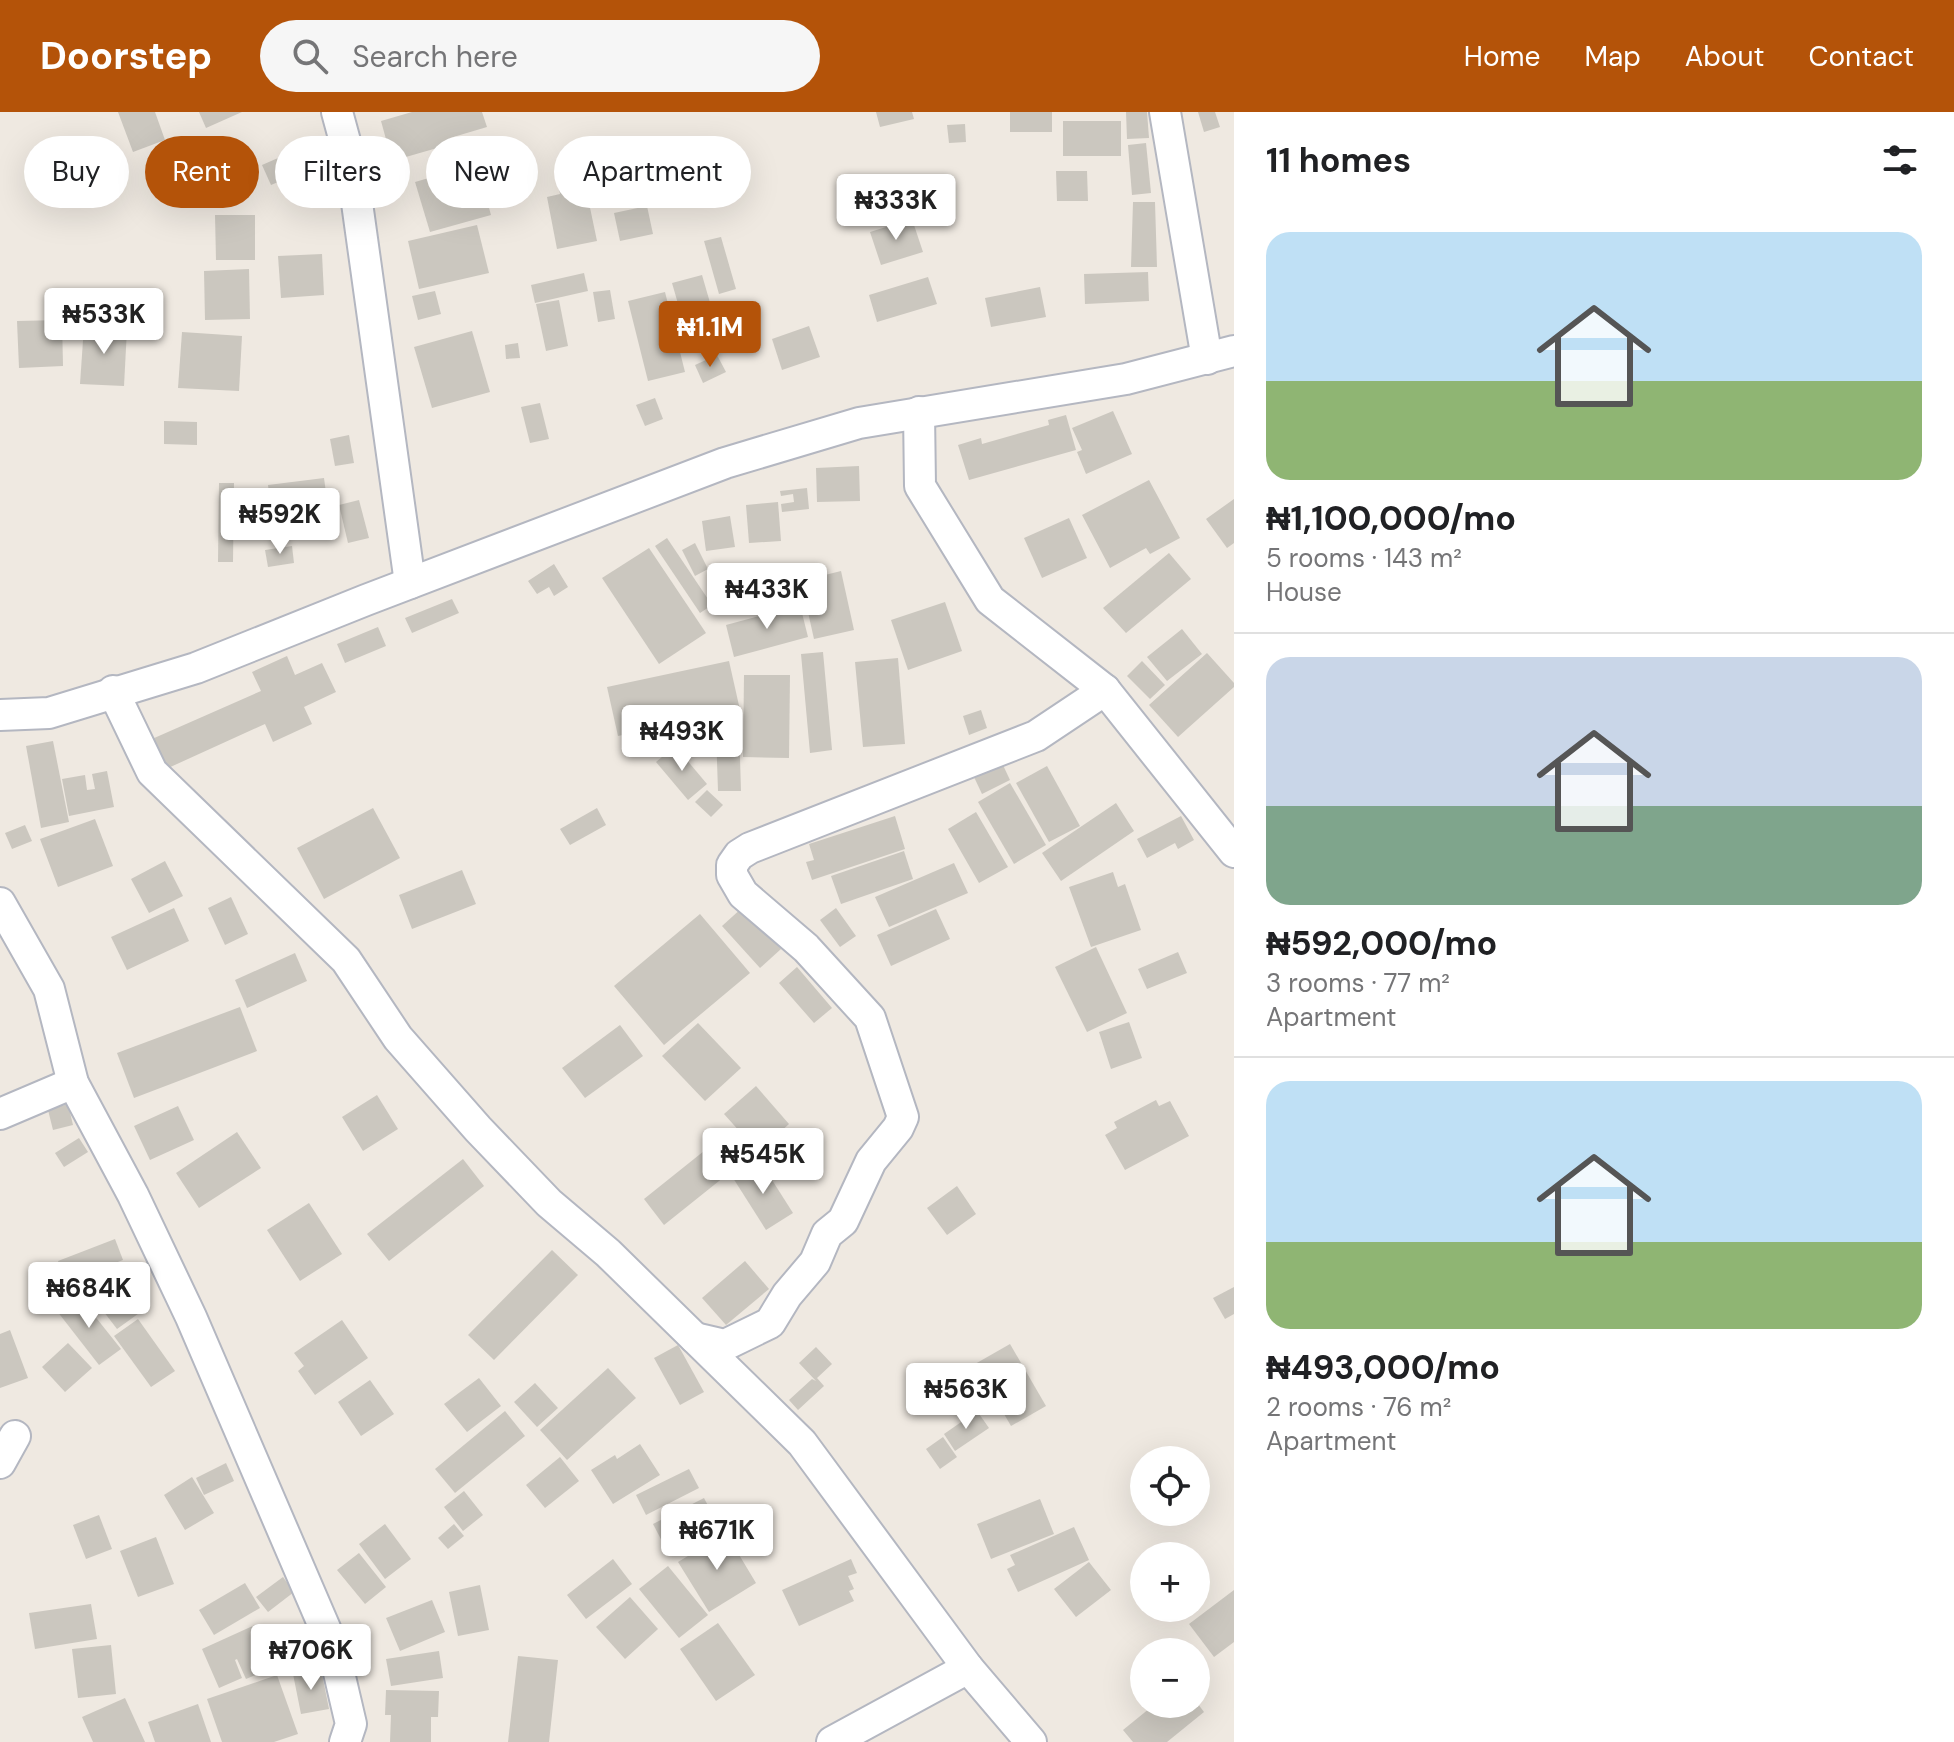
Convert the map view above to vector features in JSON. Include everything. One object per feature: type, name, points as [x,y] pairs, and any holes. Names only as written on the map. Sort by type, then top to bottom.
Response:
[{"type":"street","points":[[337,112],[352,167],[410,583]]},
{"type":"street","points":[[0,715],[49,713],[196,668],[725,463],[859,423],[1126,379],[1221,355],[1165,112]]},
{"type":"street","points":[[919,412],[920,486],[990,600],[1105,690],[1234,852]]},
{"type":"street","points":[[695,1338],[725,1345],[770,1323],[787,1295],[815,1262],[827,1234],[843,1221],[871,1161],[898,1128],[903,1117],[870,1018],[806,948],[743,894],[732,875],[732,865],[739,855],[750,848],[1036,736],[1105,690]]},
{"type":"street","points":[[113,691],[152,772],[346,960],[398,1038],[478,1129],[539,1192],[608,1253],[802,1443],[968,1668],[1031,1742]]},
{"type":"street","points":[[0,903],[49,989],[73,1083],[133,1195],[191,1317],[333,1647],[351,1724],[345,1742]]},
{"type":"street","points":[[0,1114],[73,1083]]},
{"type":"street","points":[[0,1463],[15,1436]]},
{"type":"street","points":[[832,1742],[968,1668]]},
{"type":"building","points":[[118,112],[155,112],[164,136],[145,136],[145,148],[133,152]]},
{"type":"building","points":[[199,112],[242,112],[206,128]]},
{"type":"building","points":[[412,112],[482,112],[487,127],[457,136],[426,136],[426,151],[410,156],[410,136],[385,136],[381,121]]},
{"type":"building","points":[[876,112],[912,112],[914,119],[880,127]]},
{"type":"building","points":[[1010,112],[1052,112],[1052,132],[1010,132]]},
{"type":"building","points":[[1126,112],[1147,112],[1149,138],[1127,139]]},
{"type":"building","points":[[1198,112],[1215,112],[1220,127],[1204,132]]},
{"type":"building","points":[[1063,121],[1121,121],[1121,156],[1063,156]]},
{"type":"building","points":[[965,124],[966,142],[949,143],[947,125]]},
{"type":"building","points":[[1146,143],[1151,193],[1132,195],[1128,145]]},
{"type":"building","points":[[275,159],[275,183],[271,185],[262,165]]},
{"type":"building","points":[[1056,171],[1087,171],[1088,201],[1057,201]]},
{"type":"building","points":[[426,179],[426,208],[489,208],[491,215],[430,232],[415,182]]},
{"type":"building","points":[[554,195],[554,208],[590,208],[597,241],[557,249],[547,197]]},
{"type":"building","points":[[1133,202],[1155,202],[1157,267],[1131,267]]},
{"type":"building","points":[[647,208],[653,234],[620,241],[614,213]]},
{"type":"building","points":[[215,215],[255,215],[255,260],[216,260]]},
{"type":"building","points":[[912,219],[923,252],[881,265],[870,232]]},
{"type":"building","points":[[477,225],[489,273],[419,289],[408,241]]},
{"type":"building","points":[[721,237],[736,289],[719,294],[704,241]]},
{"type":"building","points":[[322,254],[324,295],[281,298],[278,256]]},
{"type":"building","points":[[249,269],[250,319],[205,320],[204,271]]},
{"type":"building","points":[[1148,272],[1149,301],[1085,304],[1084,274]]},
{"type":"building","points":[[584,273],[588,291],[535,303],[531,285]]},
{"type":"building","points":[[702,275],[713,313],[683,321],[672,283]]},
{"type":"building","points":[[928,277],[937,304],[877,322],[869,295]]},
{"type":"building","points":[[1040,287],[1046,317],[991,327],[985,298]]},
{"type":"building","points":[[610,290],[615,319],[598,322],[593,292]]},
{"type":"building","points":[[435,291],[441,314],[418,320],[412,296]]},
{"type":"building","points":[[665,292],[685,372],[648,381],[628,301]]},
{"type":"building","points":[[559,300],[568,346],[546,351],[536,304]]},
{"type":"building","points":[[62,320],[63,366],[19,368],[17,321]]},
{"type":"building","points":[[84,326],[127,329],[124,386],[80,384]]},
{"type":"building","points":[[809,326],[820,357],[782,370],[772,339]]},
{"type":"building","points":[[472,331],[490,392],[432,408],[414,347]]},
{"type":"building","points":[[182,332],[242,336],[239,391],[178,388]]},
{"type":"building","points":[[518,343],[520,358],[506,359],[505,345]]},
{"type":"building","points":[[717,355],[726,372],[703,383],[695,365]]},
{"type":"building","points":[[655,398],[663,419],[645,426],[636,405]]},
{"type":"building","points":[[540,403],[549,439],[530,443],[521,407]]},
{"type":"building","points":[[1113,411],[1132,454],[1086,474],[1077,452],[1082,450],[1072,428]]},
{"type":"building","points":[[1066,415],[1076,450],[969,480],[958,445],[981,438],[982,444],[1049,425],[1048,420]]},
{"type":"building","points":[[164,421],[197,422],[197,445],[164,444]]},
{"type":"building","points":[[349,435],[354,463],[335,466],[330,439]]},
{"type":"building","points":[[859,466],[860,501],[817,502],[816,468]]},
{"type":"building","points":[[324,478],[331,529],[275,537],[268,485]]},
{"type":"building","points":[[1149,480],[1180,538],[1150,554],[1146,548],[1110,568],[1082,515]]},
{"type":"building","points":[[219,483],[234,483],[233,562],[218,562]]},
{"type":"building","points":[[807,488],[809,509],[782,512],[781,504],[794,502],[793,494],[781,496],[780,491]]},
{"type":"building","points":[[1234,499],[1234,543],[1227,548],[1206,519]]},
{"type":"building","points":[[359,500],[369,538],[348,543],[339,505]]},
{"type":"building","points":[[778,502],[781,541],[749,543],[746,505]]},
{"type":"building","points":[[730,516],[735,547],[706,551],[702,521]]},
{"type":"building","points":[[1069,518],[1087,558],[1042,578],[1024,538]]},
{"type":"building","points":[[667,538],[712,605],[700,613],[655,546]]},
{"type":"building","points":[[695,543],[708,569],[695,576],[682,550]]},
{"type":"building","points":[[292,546],[294,563],[268,567],[265,550]]},
{"type":"building","points":[[649,548],[706,633],[659,664],[602,578]]},
{"type":"building","points":[[1169,553],[1191,579],[1126,633],[1103,608]]},
{"type":"building","points":[[554,564],[568,587],[554,596],[549,587],[537,594],[528,581]]},
{"type":"building","points":[[841,571],[854,630],[814,639],[801,581]]},
{"type":"building","points":[[452,599],[459,613],[412,633],[405,618]]},
{"type":"building","points":[[945,602],[962,651],[908,670],[891,620]]},
{"type":"building","points":[[800,605],[808,637],[734,657],[726,625]]},
{"type":"building","points":[[378,627],[386,646],[345,663],[337,644]]},
{"type":"building","points":[[1182,629],[1202,654],[1167,681],[1147,657]]},
{"type":"building","points":[[823,652],[832,750],[810,753],[801,654]]},
{"type":"building","points":[[1207,653],[1234,683],[1234,687],[1178,737],[1149,705]]},
{"type":"building","points":[[287,656],[295,675],[322,663],[336,692],[304,707],[312,724],[273,742],[265,724],[166,769],[152,739],[261,691],[252,672]]},
{"type":"building","points":[[898,658],[905,744],[863,747],[855,662]]},
{"type":"building","points":[[729,661],[740,710],[618,736],[607,687]]},
{"type":"building","points":[[1142,661],[1165,685],[1150,699],[1127,676]]},
{"type":"building","points":[[744,675],[790,675],[789,758],[743,757]]},
{"type":"building","points":[[981,710],[987,728],[969,735],[963,716]]},
{"type":"building","points":[[733,724],[739,724],[741,791],[718,791],[716,732],[733,731]]},
{"type":"building","points":[[53,741],[69,822],[41,828],[26,746]]},
{"type":"building","points":[[675,746],[707,784],[688,800],[656,762]]},
{"type":"building","points":[[1002,763],[1010,780],[982,794],[974,777]]},
{"type":"building","points":[[1047,766],[1080,826],[1049,842],[1016,783]]},
{"type":"building","points":[[107,771],[114,807],[69,816],[62,779],[85,775],[87,790],[95,789],[92,774]]},
{"type":"building","points":[[1010,783],[1046,845],[1014,864],[978,802]]},
{"type":"building","points":[[707,790],[723,805],[711,817],[695,802]]},
{"type":"building","points":[[1116,803],[1134,831],[1061,881],[1042,853]]},
{"type":"building","points":[[373,808],[400,858],[324,899],[297,848]]},
{"type":"building","points":[[597,808],[606,825],[570,845],[560,829]]},
{"type":"building","points":[[976,812],[1008,867],[979,883],[948,829]]},
{"type":"building","points":[[895,816],[905,849],[812,880],[806,862],[814,860],[809,844]]},
{"type":"building","points":[[1181,816],[1194,840],[1178,849],[1175,843],[1147,858],[1137,839]]},
{"type":"building","points":[[95,819],[113,866],[58,887],[40,839]]},
{"type":"building","points":[[25,825],[32,841],[12,849],[5,833]]},
{"type":"building","points":[[904,851],[913,879],[841,904],[831,876]]},
{"type":"building","points":[[165,861],[183,896],[149,913],[131,879]]},
{"type":"building","points":[[954,863],[968,893],[889,927],[875,897]]},
{"type":"building","points":[[462,870],[476,904],[412,929],[399,895]]},
{"type":"building","points":[[1113,872],[1118,887],[1125,884],[1141,930],[1091,947],[1069,887]]},
{"type":"building","points":[[231,897],[248,934],[225,945],[208,908]]},
{"type":"building","points":[[743,907],[781,949],[760,968],[722,926]]},
{"type":"building","points":[[174,908],[189,941],[127,970],[111,937]]},
{"type":"building","points":[[836,908],[856,936],[840,947],[820,920]]},
{"type":"building","points":[[936,909],[950,939],[891,966],[877,935]]},
{"type":"building","points":[[700,914],[750,973],[664,1045],[614,986]]},
{"type":"building","points":[[1096,947],[1127,1013],[1087,1032],[1055,967]]},
{"type":"building","points":[[1178,952],[1187,973],[1147,989],[1138,969]]},
{"type":"building","points":[[295,953],[307,981],[247,1008],[235,980]]},
{"type":"building","points":[[797,967],[832,1008],[814,1023],[779,983]]},
{"type":"building","points":[[240,1007],[257,1051],[134,1098],[117,1053]]},
{"type":"building","points":[[1129,1022],[1142,1058],[1111,1069],[1099,1032]]},
{"type":"building","points":[[698,1023],[741,1068],[705,1101],[662,1056]]},
{"type":"building","points":[[620,1025],[643,1056],[585,1098],[562,1068]]},
{"type":"building","points":[[756,1086],[789,1124],[758,1152],[724,1114]]},
{"type":"building","points":[[377,1095],[398,1129],[363,1151],[342,1117]]},
{"type":"building","points":[[1156,1100],[1159,1106],[1170,1101],[1189,1136],[1125,1170],[1105,1135],[1117,1128],[1114,1122]]},
{"type":"building","points":[[68,1104],[73,1125],[53,1130],[48,1110]]},
{"type":"building","points":[[178,1106],[194,1140],[150,1160],[134,1126]]},
{"type":"building","points":[[729,1131],[749,1157],[664,1225],[644,1199]]},
{"type":"building","points":[[237,1132],[261,1168],[199,1208],[176,1173]]},
{"type":"building","points":[[79,1138],[88,1152],[64,1167],[55,1153]]},
{"type":"building","points":[[463,1159],[484,1186],[389,1261],[367,1234]]},
{"type":"building","points":[[760,1161],[793,1213],[766,1230],[733,1178]]},
{"type":"building","points":[[957,1186],[976,1214],[947,1235],[927,1208]]},
{"type":"building","points":[[309,1203],[342,1254],[300,1281],[267,1230]]},
{"type":"building","points":[[115,1239],[123,1260],[66,1282],[58,1261]]},
{"type":"building","points":[[552,1250],[578,1275],[494,1360],[468,1335]]},
{"type":"building","points":[[745,1261],[769,1289],[726,1325],[702,1298]]},
{"type":"building","points":[[1234,1287],[1234,1314],[1225,1319],[1213,1298]]},
{"type":"building","points":[[136,1288],[149,1306],[117,1329],[104,1312]]},
{"type":"building","points":[[78,1295],[121,1349],[99,1365],[57,1311]]},
{"type":"building","points":[[138,1319],[175,1371],[151,1387],[114,1336]]},
{"type":"building","points":[[342,1320],[368,1358],[315,1395],[298,1371],[304,1366],[294,1353]]},
{"type":"building","points":[[10,1330],[28,1378],[0,1388],[0,1334]]},
{"type":"building","points":[[68,1343],[92,1368],[65,1392],[42,1367]]},
{"type":"building","points":[[1010,1344],[1046,1406],[1011,1426],[975,1364]]},
{"type":"building","points":[[678,1345],[704,1392],[680,1405],[654,1358]]},
{"type":"building","points":[[816,1347],[832,1364],[817,1378],[824,1386],[798,1410],[789,1400],[812,1379],[816,1381],[799,1363]]},
{"type":"building","points":[[608,1368],[636,1398],[567,1460],[540,1430]]},
{"type":"building","points":[[479,1378],[501,1406],[467,1432],[444,1404]]},
{"type":"building","points":[[370,1380],[394,1414],[361,1436],[338,1402]]},
{"type":"building","points":[[535,1383],[558,1408],[537,1427],[514,1402]]},
{"type":"building","points":[[505,1411],[525,1436],[455,1493],[435,1469]]},
{"type":"building","points":[[977,1411],[989,1428],[955,1451],[944,1434]]},
{"type":"building","points":[[943,1437],[957,1457],[940,1469],[926,1449]]},
{"type":"building","points":[[640,1444],[660,1475],[613,1504],[591,1470],[615,1455],[617,1459]]},
{"type":"building","points":[[560,1457],[579,1481],[545,1508],[526,1485]]},
{"type":"building","points":[[226,1463],[234,1481],[204,1495],[196,1478]]},
{"type":"building","points":[[689,1469],[699,1488],[646,1515],[636,1495]]},
{"type":"building","points":[[192,1477],[214,1513],[185,1530],[164,1495]]},
{"type":"building","points":[[464,1491],[483,1515],[463,1531],[444,1507]]},
{"type":"building","points":[[704,1498],[715,1519],[664,1545],[653,1524]]},
{"type":"building","points":[[1040,1499],[1054,1534],[991,1559],[977,1524]]},
{"type":"building","points":[[99,1515],[112,1549],[86,1559],[73,1525]]},
{"type":"building","points":[[385,1524],[411,1559],[385,1579],[359,1544]]},
{"type":"building","points":[[454,1524],[464,1536],[448,1549],[438,1538]]},
{"type":"building","points":[[1074,1527],[1089,1560],[1018,1592],[1007,1569],[1015,1565],[1010,1555]]},
{"type":"building","points":[[726,1533],[756,1583],[709,1612],[678,1562]]},
{"type":"building","points":[[156,1537],[174,1584],[138,1597],[120,1551]]},
{"type":"building","points":[[359,1553],[386,1587],[365,1604],[337,1570]]},
{"type":"building","points":[[613,1559],[632,1584],[586,1619],[567,1595]]},
{"type":"building","points":[[851,1559],[857,1573],[848,1576],[854,1589],[849,1591],[854,1601],[799,1626],[782,1590]]},
{"type":"building","points":[[1089,1562],[1111,1590],[1076,1617],[1054,1589]]},
{"type":"building","points":[[668,1566],[708,1615],[679,1638],[639,1589]]},
{"type":"building","points":[[283,1577],[294,1592],[268,1612],[256,1597]]},
{"type":"building","points":[[245,1583],[260,1608],[214,1635],[199,1610]]},
{"type":"building","points":[[480,1585],[489,1630],[458,1636],[449,1592]]},
{"type":"building","points":[[1234,1590],[1234,1642],[1214,1657],[1210,1652],[1210,1638],[1200,1638],[1189,1624],[1210,1622],[1210,1608]]},
{"type":"building","points":[[630,1597],[658,1629],[625,1659],[596,1627]]},
{"type":"building","points":[[432,1600],[445,1632],[400,1651],[386,1618]]},
{"type":"building","points":[[91,1604],[97,1639],[35,1649],[29,1613]]},
{"type":"building","points":[[718,1623],[755,1675],[716,1701],[680,1649]]},
{"type":"building","points":[[257,1624],[267,1646],[261,1649],[270,1669],[246,1679],[237,1659],[242,1678],[219,1688],[202,1649]]},
{"type":"building","points":[[111,1645],[116,1694],[78,1698],[72,1649]]},
{"type":"building","points":[[439,1651],[443,1678],[391,1686],[386,1659]]},
{"type":"building","points":[[518,1656],[558,1660],[549,1742],[508,1742]]},
{"type":"building","points":[[321,1669],[329,1709],[301,1714],[293,1674]]},
{"type":"building","points":[[277,1675],[298,1734],[274,1742],[222,1742],[207,1699]]},
{"type":"building","points":[[386,1690],[439,1691],[438,1717],[431,1717],[431,1742],[390,1742],[391,1715],[385,1715]]},
{"type":"building","points":[[125,1698],[145,1742],[93,1742],[82,1717]]},
{"type":"building","points":[[198,1704],[211,1742],[155,1742],[148,1722]]},
{"type":"building","points":[[1138,1718],[1197,1718],[1167,1742],[1133,1742],[1123,1730]]}]
